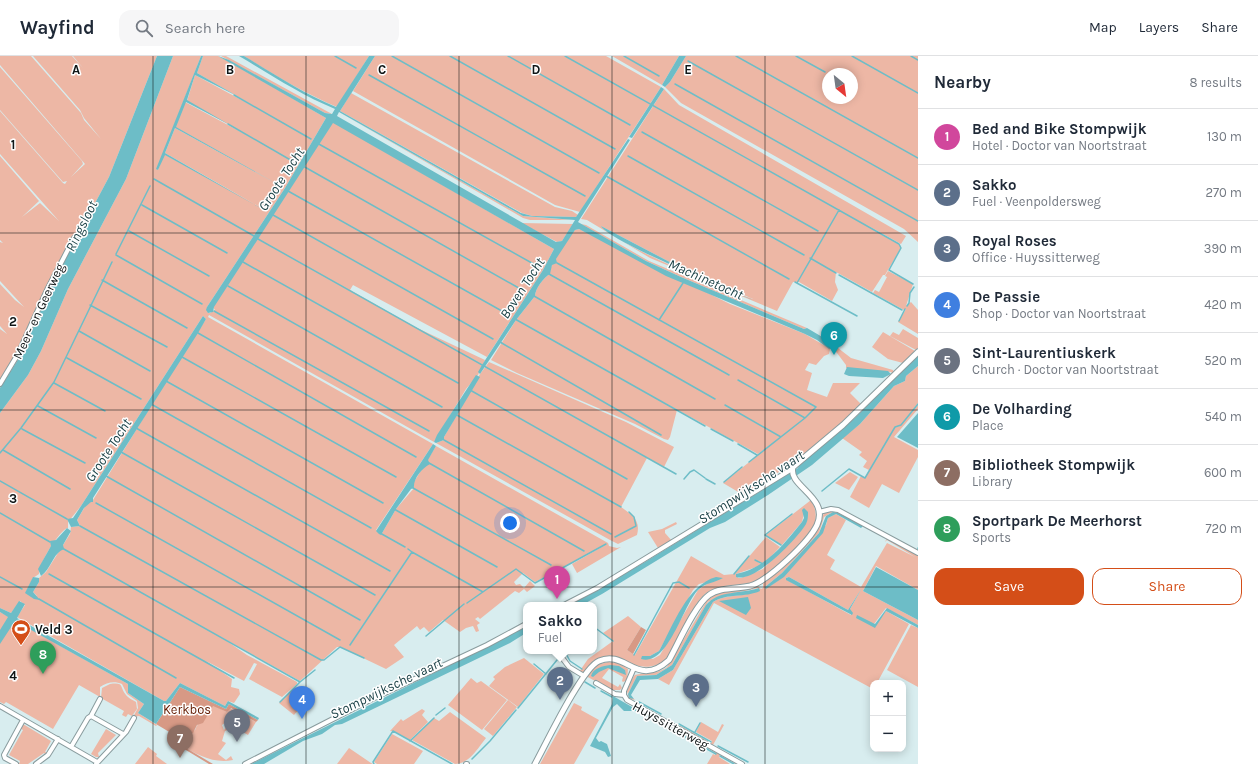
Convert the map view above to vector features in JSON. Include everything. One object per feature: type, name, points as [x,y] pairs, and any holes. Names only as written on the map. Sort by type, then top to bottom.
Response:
[{"type":"street","name":"Meer- en Geerweg","points":[[0,384],[18,354],[47,290],[74,238]]},
{"type":"street","points":[[570,602],[597,588],[792,470],[843,426],[918,352]]},
{"type":"street","points":[[535,764],[584,676],[596,663],[604,659],[615,659],[644,671],[652,671],[661,668],[670,660],[695,614],[709,594],[718,591],[752,586],[772,574],[814,531],[819,512],[816,503],[796,478],[792,470]]},
{"type":"street","points":[[819,512],[831,509],[838,510],[918,553]]},
{"type":"street","points":[[245,764],[370,700],[487,645],[523,626]]},
{"type":"street","points":[[560,654],[569,667],[584,676]]},
{"type":"street","name":"Huyssitterweg","points":[[624,695],[634,668]]},
{"type":"street","name":"Huyssitterweg","points":[[596,683],[615,694],[624,695]]},
{"type":"street","name":"Huyssitterweg","points":[[624,695],[627,700],[742,764]]},
{"type":"street","points":[[71,747],[100,699]]},
{"type":"street","points":[[0,706],[58,739],[96,763],[123,734],[134,718]]},
{"type":"street","points":[[90,716],[123,734]]},
{"type":"street","points":[[16,764],[5,758],[4,755],[24,720]]},
{"type":"street","points":[[36,764],[48,755],[58,739]]},
{"type":"shaded area","points":[[0,56],[31,56],[81,113],[84,120],[101,139],[84,118],[80,110],[33,56],[72,56],[83,68],[73,56],[157,56],[109,177],[52,284],[21,355],[0,388],[0,329],[7,334],[0,326],[0,284],[24,307],[0,281],[0,242],[3,243],[0,240],[0,156],[39,201],[22,217],[40,203],[59,221],[0,154],[0,111],[63,183],[65,184],[67,181],[63,182],[0,110],[0,67],[82,161],[83,164],[71,177],[85,164],[0,65]]},
{"type":"shaded area","points":[[173,56],[201,56],[157,169],[158,170],[164,154],[263,209],[165,153],[175,128],[279,185],[175,127],[185,102],[256,140],[187,101],[195,75],[264,112],[197,73],[203,56],[218,56],[326,118],[285,188],[207,307],[208,313],[215,310],[213,307],[333,122],[554,249],[543,270],[487,357],[353,285],[350,290],[415,327],[485,360],[478,375],[466,389],[434,442],[209,315],[208,317],[433,444],[376,530],[381,535],[396,509],[414,488],[414,482],[436,446],[608,543],[609,546],[617,548],[621,547],[577,573],[572,564],[607,544],[535,582],[523,573],[514,582],[516,585],[520,584],[524,588],[530,581],[535,586],[527,592],[524,589],[519,593],[515,591],[480,619],[478,617],[475,619],[480,623],[477,625],[479,631],[476,632],[473,626],[460,632],[443,620],[429,632],[424,627],[420,630],[417,626],[394,645],[404,657],[386,669],[340,647],[337,647],[300,681],[221,637],[247,655],[297,682],[297,684],[282,697],[249,679],[257,664],[254,663],[244,681],[206,661],[232,679],[231,687],[239,689],[240,694],[234,703],[228,701],[225,706],[180,683],[166,701],[164,701],[17,617],[25,605],[20,601],[11,613],[0,608],[0,413],[28,375],[41,351],[68,289],[126,179]],"holes":[[[203,316],[206,319],[93,500],[86,505],[77,520],[80,526],[71,527],[70,534],[46,572],[39,578],[39,582],[33,592],[37,596],[26,592],[33,578],[39,574],[42,563],[50,548],[60,534],[68,528],[68,522],[81,506]]]},
{"type":"shaded area","points":[[221,56],[226,56],[332,114],[325,113]]},
{"type":"shaded area","points":[[244,56],[369,56],[337,107],[289,83]]},
{"type":"shaded area","points":[[375,56],[606,56],[661,87],[580,212],[555,205],[353,91]]},
{"type":"shaded area","points":[[612,56],[679,56],[662,85]]},
{"type":"shaded area","points":[[686,56],[918,56],[918,242],[904,229],[681,103],[665,87],[670,82]]},
{"type":"shaded area","points":[[664,89],[679,105],[906,236],[901,244],[865,224],[900,245],[901,248],[885,275],[883,275],[872,292],[836,272],[835,282],[838,290],[832,301],[799,282],[793,282],[777,311],[650,258],[613,236],[672,266],[720,287],[753,299],[683,269],[601,226],[610,234],[587,220],[581,219]]},
{"type":"shaded area","points":[[351,93],[555,207],[572,211],[578,215],[576,217],[532,216],[522,213],[340,111]]},
{"type":"shaded area","points":[[339,112],[523,216],[572,220],[530,220],[523,218]]},
{"type":"shaded area","points":[[521,223],[573,224],[562,241],[557,242]]},
{"type":"shaded area","points":[[581,224],[586,225],[649,261],[807,328],[804,329],[646,261]]},
{"type":"shaded area","points":[[579,229],[730,304],[805,334],[831,348],[825,338],[851,358],[893,370],[894,373],[846,368],[846,365],[834,349],[830,349],[829,354],[824,356],[816,365],[809,363],[805,370],[812,373],[807,390],[827,397],[833,383],[860,383],[850,393],[861,404],[820,443],[745,496],[723,483],[773,443],[758,454],[643,391],[677,410],[670,437],[668,440],[664,439],[635,424],[517,373],[491,360],[516,320],[535,296],[536,290],[540,284],[550,274],[552,264],[560,251],[575,230]]},
{"type":"shaded area","points":[[888,271],[913,284],[906,306],[911,302],[918,310],[918,334],[898,322],[906,309],[904,310],[873,293],[875,290],[879,292],[887,277],[885,276]]},
{"type":"shaded area","points":[[903,329],[918,338],[918,348],[916,350],[890,336],[893,332],[899,335]]},
{"type":"shaded area","points":[[883,332],[915,351],[903,363],[888,359],[872,347]]},
{"type":"shaded area","points":[[489,362],[626,422],[674,447],[664,467],[647,458],[621,507],[635,518],[638,525],[637,535],[618,544],[436,443],[444,440],[444,437],[480,374]]},
{"type":"shaded area","points":[[918,366],[918,403],[907,418],[918,405],[918,409],[894,437],[918,450],[918,457],[899,493],[882,484],[869,508],[850,497],[861,476],[865,478],[869,470],[863,467],[867,461],[859,455],[862,452],[842,438],[860,424],[894,386],[905,381],[906,376]]},
{"type":"shaded area","points":[[850,472],[858,477],[849,490],[835,483]]},
{"type":"shaded area","points":[[811,500],[814,505],[816,517],[815,523],[806,537],[791,554],[774,569],[754,582],[725,586],[711,590],[705,594],[694,607],[667,659],[654,666],[642,667],[612,657],[602,657],[593,662],[583,674],[579,672],[588,659],[597,654],[613,641],[603,633],[628,616],[641,627],[627,650],[635,655],[691,556],[724,575],[734,574],[766,537],[780,547],[764,564],[755,560],[762,565],[736,574],[738,578],[741,578],[763,569],[805,524],[807,521],[804,513],[802,522],[782,545],[766,535]],"holes":[[[723,578],[710,582],[698,590],[660,655],[653,659],[642,656],[650,656],[659,651],[693,590],[699,584]]]},
{"type":"shaded area","points":[[833,510],[833,512],[824,517],[819,533],[782,573],[765,587],[766,588],[783,576],[791,568],[826,525],[828,518],[836,514],[846,520],[827,555],[835,560],[830,569],[861,587],[887,543],[915,557],[887,540],[885,542],[887,538],[918,555],[918,590],[876,566],[863,591],[918,620],[918,625],[886,608],[874,624],[873,627],[886,611],[909,624],[879,680],[870,680],[870,687],[714,603],[669,685],[658,679],[673,670],[713,602],[718,599],[748,594],[759,588],[720,596],[708,602],[672,665],[656,675],[637,676],[628,694],[635,700],[629,699],[627,691],[634,676],[658,672],[667,667],[708,599],[719,593],[758,586],[761,589],[763,588],[763,583],[781,570],[816,532],[824,513]],"holes":[[[789,577],[848,610],[862,588],[850,609],[851,615],[787,580],[786,578]]]},
{"type":"shaded area","points":[[676,522],[677,524],[665,530],[665,533],[672,541],[658,548],[648,532],[662,529]]},
{"type":"shaded area","points":[[0,612],[128,684],[128,693],[144,704],[138,713],[157,725],[156,726],[139,716],[133,717],[138,708],[137,701],[127,694],[122,684],[117,682],[111,682],[100,687],[100,697],[79,685],[53,729],[6,702],[4,704],[0,702]]},
{"type":"shaded area","points":[[911,625],[918,628],[918,687],[887,670]]},
{"type":"shaded area","points":[[524,658],[544,674],[518,707],[489,686],[495,679],[493,677],[505,667]]},
{"type":"shaded area","points":[[608,662],[618,663],[628,669],[627,680],[623,682],[623,677],[609,669],[602,678],[618,687],[620,684],[622,688],[620,690],[611,690],[586,676],[597,665]]},
{"type":"shaded area","points":[[471,678],[477,683],[481,681],[507,700],[482,730],[448,705]]},
{"type":"shaded area","points":[[110,684],[120,684],[127,696],[136,702],[137,709],[132,716],[128,714],[126,717],[122,715],[124,711],[101,698],[102,688]]},
{"type":"shaded area","points":[[295,687],[315,700],[305,711],[300,708],[294,715],[279,703]]},
{"type":"shaded area","points":[[508,700],[517,707],[493,736],[484,729]]},
{"type":"shaded area","points":[[574,703],[582,707],[581,710],[599,720],[574,764],[540,764]]},
{"type":"shaded area","points":[[213,705],[227,712],[230,708],[256,722],[248,735],[226,722],[222,725],[224,730],[228,725],[233,728],[225,731],[222,741],[226,743],[218,754],[226,760],[231,756],[233,760],[219,761],[212,760],[181,745],[180,738],[195,730]]},
{"type":"shaded area","points":[[422,709],[425,711],[422,715],[428,722],[410,740],[393,731],[390,731],[401,719],[403,721]]},
{"type":"shaded area","points":[[450,712],[486,738],[473,755],[465,761],[455,764],[412,740],[434,718],[439,721]]},
{"type":"shaded area","points":[[701,722],[718,732],[722,724],[724,725],[713,745],[688,733],[679,725],[711,743],[712,741],[696,732]]},
{"type":"shaded area","points":[[23,724],[51,741],[45,752],[48,753],[46,755],[44,753],[28,764],[19,764],[20,761],[9,755],[23,730],[20,728]]},
{"type":"shaded area","points":[[106,729],[116,735],[98,753],[99,757],[96,757],[91,754]]},
{"type":"shaded area","points":[[392,734],[423,751],[414,764],[377,764],[374,762]]},
{"type":"shaded area","points":[[699,742],[740,764],[720,755],[719,757],[730,764],[707,764],[713,754],[715,755],[716,753]]},
{"type":"shaded area","points":[[148,747],[157,754],[156,756],[167,764],[135,764]]},
{"type":"shaded area","points":[[349,748],[371,763],[373,764],[337,764]]},
{"type":"green space","points":[[641,627],[646,630],[633,654],[627,650]]},
{"type":"green space","name":"Kerkbos","points":[[180,687],[226,709],[229,704],[258,720],[256,722],[231,708],[227,712],[213,706],[203,723],[197,725],[193,733],[181,738],[181,745],[213,764],[209,764],[176,744],[171,733],[156,724]]},
{"type":"water","points":[[157,56],[173,56],[126,179],[68,289],[41,351],[28,375],[0,413],[0,388],[21,355],[52,284],[109,177]]},
{"type":"water","points":[[201,56],[203,56],[197,73],[237,96],[195,75],[187,100],[230,125],[186,102],[176,127],[279,185],[175,128],[165,153],[264,210],[165,155],[158,170],[156,169]]},
{"type":"water","points":[[218,56],[229,60],[325,113],[332,114],[335,109],[298,91],[239,56],[244,56],[301,90],[336,107],[369,56],[375,56],[340,111],[521,213],[532,216],[576,217],[628,139],[630,140],[578,222],[646,261],[804,329],[807,328],[824,338],[831,348],[829,349],[817,340],[805,334],[666,276],[579,229],[575,230],[556,259],[557,263],[552,265],[550,274],[540,284],[536,290],[535,296],[516,320],[480,374],[478,372],[482,365],[543,270],[554,249],[333,123],[214,307],[213,312],[208,313],[206,310],[207,307],[285,188],[326,118]],"holes":[[[339,112],[523,216],[575,220],[562,241],[556,242],[337,116]]]},
{"type":"water","points":[[679,56],[686,56],[670,82],[665,87],[662,85]]},
{"type":"water","points":[[661,87],[664,89],[632,138],[629,137]]},
{"type":"water","points":[[601,226],[683,269],[753,300],[646,253],[609,233]]},
{"type":"water","points":[[203,316],[206,319],[198,333],[93,498],[93,502],[84,508],[77,520],[80,526],[71,527],[67,519],[73,518]]},
{"type":"water","points":[[918,355],[918,366],[906,376],[905,381],[894,386],[860,424],[812,465],[725,522],[710,528],[602,594],[587,602],[575,602],[645,562],[798,468],[799,464],[855,418]]},
{"type":"water","points":[[847,367],[888,371],[891,374],[883,378],[849,376],[844,374]]},
{"type":"water","points":[[476,375],[480,377],[444,437],[444,440],[436,443],[434,442],[437,435]]},
{"type":"water","points":[[918,413],[918,448],[897,437]]},
{"type":"water","points":[[433,444],[436,446],[428,460],[430,464],[419,474],[415,481],[414,488],[411,489],[396,509],[381,535],[379,534],[376,531]]},
{"type":"water","points":[[804,508],[808,512],[808,520],[801,531],[785,549],[764,567],[754,573],[744,577],[736,577],[736,574],[756,567],[765,561],[781,547],[802,522],[804,518],[802,510]]},
{"type":"water","points":[[833,512],[838,513],[863,526],[861,528],[836,514],[828,518],[823,533],[784,577],[766,589],[765,587],[782,573],[819,533],[826,516]]},
{"type":"water","points":[[67,528],[71,531],[63,545],[64,549],[57,554],[41,576],[38,569],[51,546],[50,541],[56,540]]},
{"type":"water","points":[[876,567],[918,590],[918,620],[863,591]]},
{"type":"water","points":[[33,577],[39,578],[39,582],[33,592],[40,600],[34,599],[25,593]]},
{"type":"water","points":[[716,577],[723,578],[704,585],[698,590],[692,598],[667,645],[659,654],[651,659],[641,659],[642,656],[650,656],[659,651],[689,597],[706,581]]},
{"type":"water","points":[[789,577],[848,610],[862,588],[850,609],[853,613],[852,615],[786,580],[786,578]]},
{"type":"water","points":[[759,588],[760,591],[754,593],[724,597],[713,602],[673,670],[658,679],[640,680],[631,695],[634,699],[629,698],[628,694],[637,676],[656,675],[672,665],[706,605],[711,600],[731,593]]},
{"type":"water","points":[[748,597],[751,608],[746,615],[719,601]]},
{"type":"water","points":[[19,601],[25,604],[17,618],[164,701],[166,701],[180,683],[225,706],[228,701],[259,718],[258,720],[229,704],[226,709],[180,687],[156,724],[138,713],[144,704],[128,693],[128,684],[15,621],[0,644],[0,630],[8,617],[0,612],[0,608],[11,613]]},
{"type":"water","points":[[887,608],[918,625],[918,628],[886,611],[875,628],[856,618],[857,615],[875,624]]},
{"type":"water","points":[[523,628],[523,635],[510,643],[342,724],[335,725],[322,734],[303,741],[264,764],[251,764]]},
{"type":"water","points":[[610,665],[619,666],[625,670],[626,675],[608,668],[599,672],[593,677],[591,676],[596,669]]},
{"type":"water","points":[[613,696],[639,711],[624,711],[617,704],[613,707],[596,738],[599,742],[601,741],[607,744],[611,756],[608,757],[605,752],[590,746],[612,704]]},
{"type":"waterway","points":[[335,56],[356,68]]},
{"type":"waterway","points":[[392,56],[599,173]]},
{"type":"waterway","points":[[450,56],[615,149]]},
{"type":"waterway","points":[[508,56],[630,125]]},
{"type":"waterway","points":[[565,56],[899,244],[901,248],[889,270],[913,284]]},
{"type":"waterway","points":[[624,56],[659,76]]},
{"type":"waterway","points":[[736,56],[918,158]]},
{"type":"waterway","points":[[796,56],[822,70]]},
{"type":"waterway","points":[[852,56],[918,93]]},
{"type":"waterway","points":[[911,56],[918,60]]},
{"type":"waterway","points":[[688,61],[918,190]]},
{"type":"waterway","points":[[369,75],[585,196]]},
{"type":"waterway","points":[[675,84],[918,221]]},
{"type":"waterway","points":[[234,95],[311,139]]},
{"type":"waterway","name":"Groote Tocht","points":[[228,124],[294,162]]},
{"type":"waterway","points":[[642,132],[818,231]]},
{"type":"waterway","name":"Boven Tocht","points":[[317,143],[539,267]]},
{"type":"waterway","points":[[628,156],[804,255]]},
{"type":"waterway","points":[[303,166],[524,291]]},
{"type":"waterway","points":[[606,176],[789,279]]},
{"type":"waterway","points":[[154,179],[254,236]]},
{"type":"waterway","points":[[116,254],[150,186]]},
{"type":"waterway","points":[[288,191],[509,315]]},
{"type":"waterway","points":[[142,205],[227,253]]},
{"type":"waterway","points":[[797,283],[839,210]]},
{"type":"waterway","name":"Groote Tocht","points":[[273,215],[493,339]]},
{"type":"waterway","points":[[129,231],[209,276]]},
{"type":"waterway","points":[[258,239],[676,474]]},
{"type":"waterway","points":[[116,255],[202,304]]},
{"type":"waterway","points":[[810,258],[836,273]]},
{"type":"waterway","points":[[0,453],[21,428],[54,382],[112,262]]},
{"type":"waterway","points":[[243,262],[458,383]]},
{"type":"waterway","points":[[557,263],[816,407],[805,418],[749,462]]},
{"type":"waterway","name":"Boven Tocht","points":[[549,274],[729,375]]},
{"type":"waterway","points":[[839,275],[902,310]]},
{"type":"waterway","points":[[102,280],[187,328]]},
{"type":"waterway","points":[[795,282],[857,316]]},
{"type":"waterway","name":"Machinetocht","points":[[659,320],[683,283]]},
{"type":"waterway","points":[[228,286],[442,407]]},
{"type":"waterway","points":[[907,306],[909,303],[910,293],[914,287]]},
{"type":"waterway","name":"Boven Tocht","points":[[534,296],[715,399]]},
{"type":"waterway","points":[[90,305],[167,347]]},
{"type":"waterway","points":[[899,321],[905,309]]},
{"type":"waterway","points":[[214,311],[429,431]]},
{"type":"waterway","name":"Boven Tocht","points":[[515,319],[705,426]]},
{"type":"waterway","points":[[79,331],[150,371]]},
{"type":"waterway","points":[[198,333],[416,457]]},
{"type":"waterway","points":[[500,342],[661,435]]},
{"type":"waterway","points":[[182,357],[396,477]]},
{"type":"waterway","points":[[67,358],[141,399]]},
{"type":"waterway","points":[[738,380],[805,418]]},
{"type":"waterway","points":[[166,381],[383,503]]},
{"type":"waterway","points":[[54,383],[105,411]]},
{"type":"waterway","points":[[470,390],[627,479]]},
{"type":"waterway","points":[[151,404],[371,528]]},
{"type":"waterway","points":[[822,491],[849,469],[865,478],[895,427],[901,425],[918,404]]},
{"type":"waterway","points":[[725,405],[781,437]]},
{"type":"waterway","points":[[38,406],[96,438]]},
{"type":"waterway","points":[[455,414],[621,507]]},
{"type":"waterway","name":"Groote Tocht","points":[[136,428],[390,571]]},
{"type":"waterway","name":"Groote Tocht","points":[[22,429],[85,463]]},
{"type":"waterway","points":[[711,429],[733,441]]},
{"type":"waterway","points":[[444,440],[611,534]]},
{"type":"waterway","points":[[738,444],[757,455]]},
{"type":"waterway","points":[[3,450],[70,489]]},
{"type":"waterway","name":"Groote Tocht","points":[[121,452],[375,595]]},
{"type":"waterway","points":[[429,463],[584,551]]},
{"type":"waterway","points":[[724,482],[742,467]]},
{"type":"waterway","points":[[684,479],[694,470],[705,478]]},
{"type":"waterway","name":"Groote Tocht","points":[[106,476],[360,620]]},
{"type":"waterway","points":[[706,479],[715,484]]},
{"type":"waterway","points":[[0,481],[67,519]]},
{"type":"waterway","points":[[413,488],[551,565]]},
{"type":"waterway","points":[[96,503],[340,640]]},
{"type":"waterway","points":[[394,509],[497,567]]},
{"type":"waterway","points":[[615,537],[636,526],[634,517],[629,512]]},
{"type":"waterway","points":[[0,513],[50,542]]},
{"type":"waterway","points":[[781,545],[765,535],[792,514]]},
{"type":"waterway","points":[[80,526],[321,660],[324,660],[340,647],[364,658]]},
{"type":"waterway","points":[[380,533],[405,547]]},
{"type":"waterway","points":[[467,603],[516,569],[535,583],[606,544]]},
{"type":"waterway","points":[[62,548],[300,682],[315,670]]},
{"type":"waterway","points":[[408,549],[412,552]]},
{"type":"waterway","points":[[350,645],[412,552],[483,592]]},
{"type":"waterway","points":[[734,574],[749,556]]},
{"type":"waterway","points":[[755,560],[763,564]]},
{"type":"waterway","points":[[49,574],[234,678]]},
{"type":"waterway","points":[[0,577],[22,589]]},
{"type":"waterway","points":[[634,655],[673,583],[679,582],[689,588]]},
{"type":"waterway","points":[[39,599],[176,678]]},
{"type":"waterway","points":[[426,636],[464,604]]},
{"type":"waterway","points":[[597,629],[613,641]]},
{"type":"waterway","points":[[566,654],[570,661],[582,669]]},
{"type":"waterway","points":[[518,708],[557,660]]},
{"type":"waterway","points":[[534,664],[546,674]]},
{"type":"waterway","points":[[280,702],[300,682]]},
{"type":"waterway","points":[[585,682],[595,688]]},
{"type":"waterway","points":[[601,691],[612,697]]},
{"type":"waterway","points":[[639,702],[661,714]]},
{"type":"waterway","points":[[436,715],[445,708]]},
{"type":"waterway","points":[[472,759],[490,741],[516,710]]},
{"type":"waterway","points":[[645,715],[655,720]]},
{"type":"waterway","points":[[410,741],[434,718]]},
{"type":"waterway","points":[[661,723],[686,737]]},
{"type":"waterway","points":[[695,732],[700,723]]},
{"type":"waterway","points":[[679,724],[711,742]]},
{"type":"waterway","points":[[374,764],[373,762],[393,731],[452,764]]},
{"type":"waterway","points":[[698,744],[716,754]]},
{"type":"waterway","points":[[718,746],[748,762]]},
{"type":"waterway","points":[[720,756],[734,764]]},
{"type":"place","name":"De Volharding","points":[[834,355]]},
{"type":"place","name":"Bed and Bike Stompwijk","points":[[557,599]]},
{"type":"place","name":"Veld 3","points":[[21,646]]},
{"type":"place","name":"Sportpark De Meerhorst","points":[[43,674]]},
{"type":"place","name":"Sakko","points":[[560,700]]},
{"type":"place","name":"Royal Roses","points":[[696,707]]},
{"type":"place","name":"De Passie","points":[[302,719]]},
{"type":"place","name":"Sint-Laurentiuskerk","points":[[237,742]]},
{"type":"place","name":"Bibliotheek Stompwijk","points":[[180,758]]},
{"type":"water label","name":"Ringsloot","points":[[81,226]]},
{"type":"water label","name":"Stompwijksche vaart","points":[[751,487]]},
{"type":"water label","name":"Stompwijksche vaart","points":[[386,688]]}]
